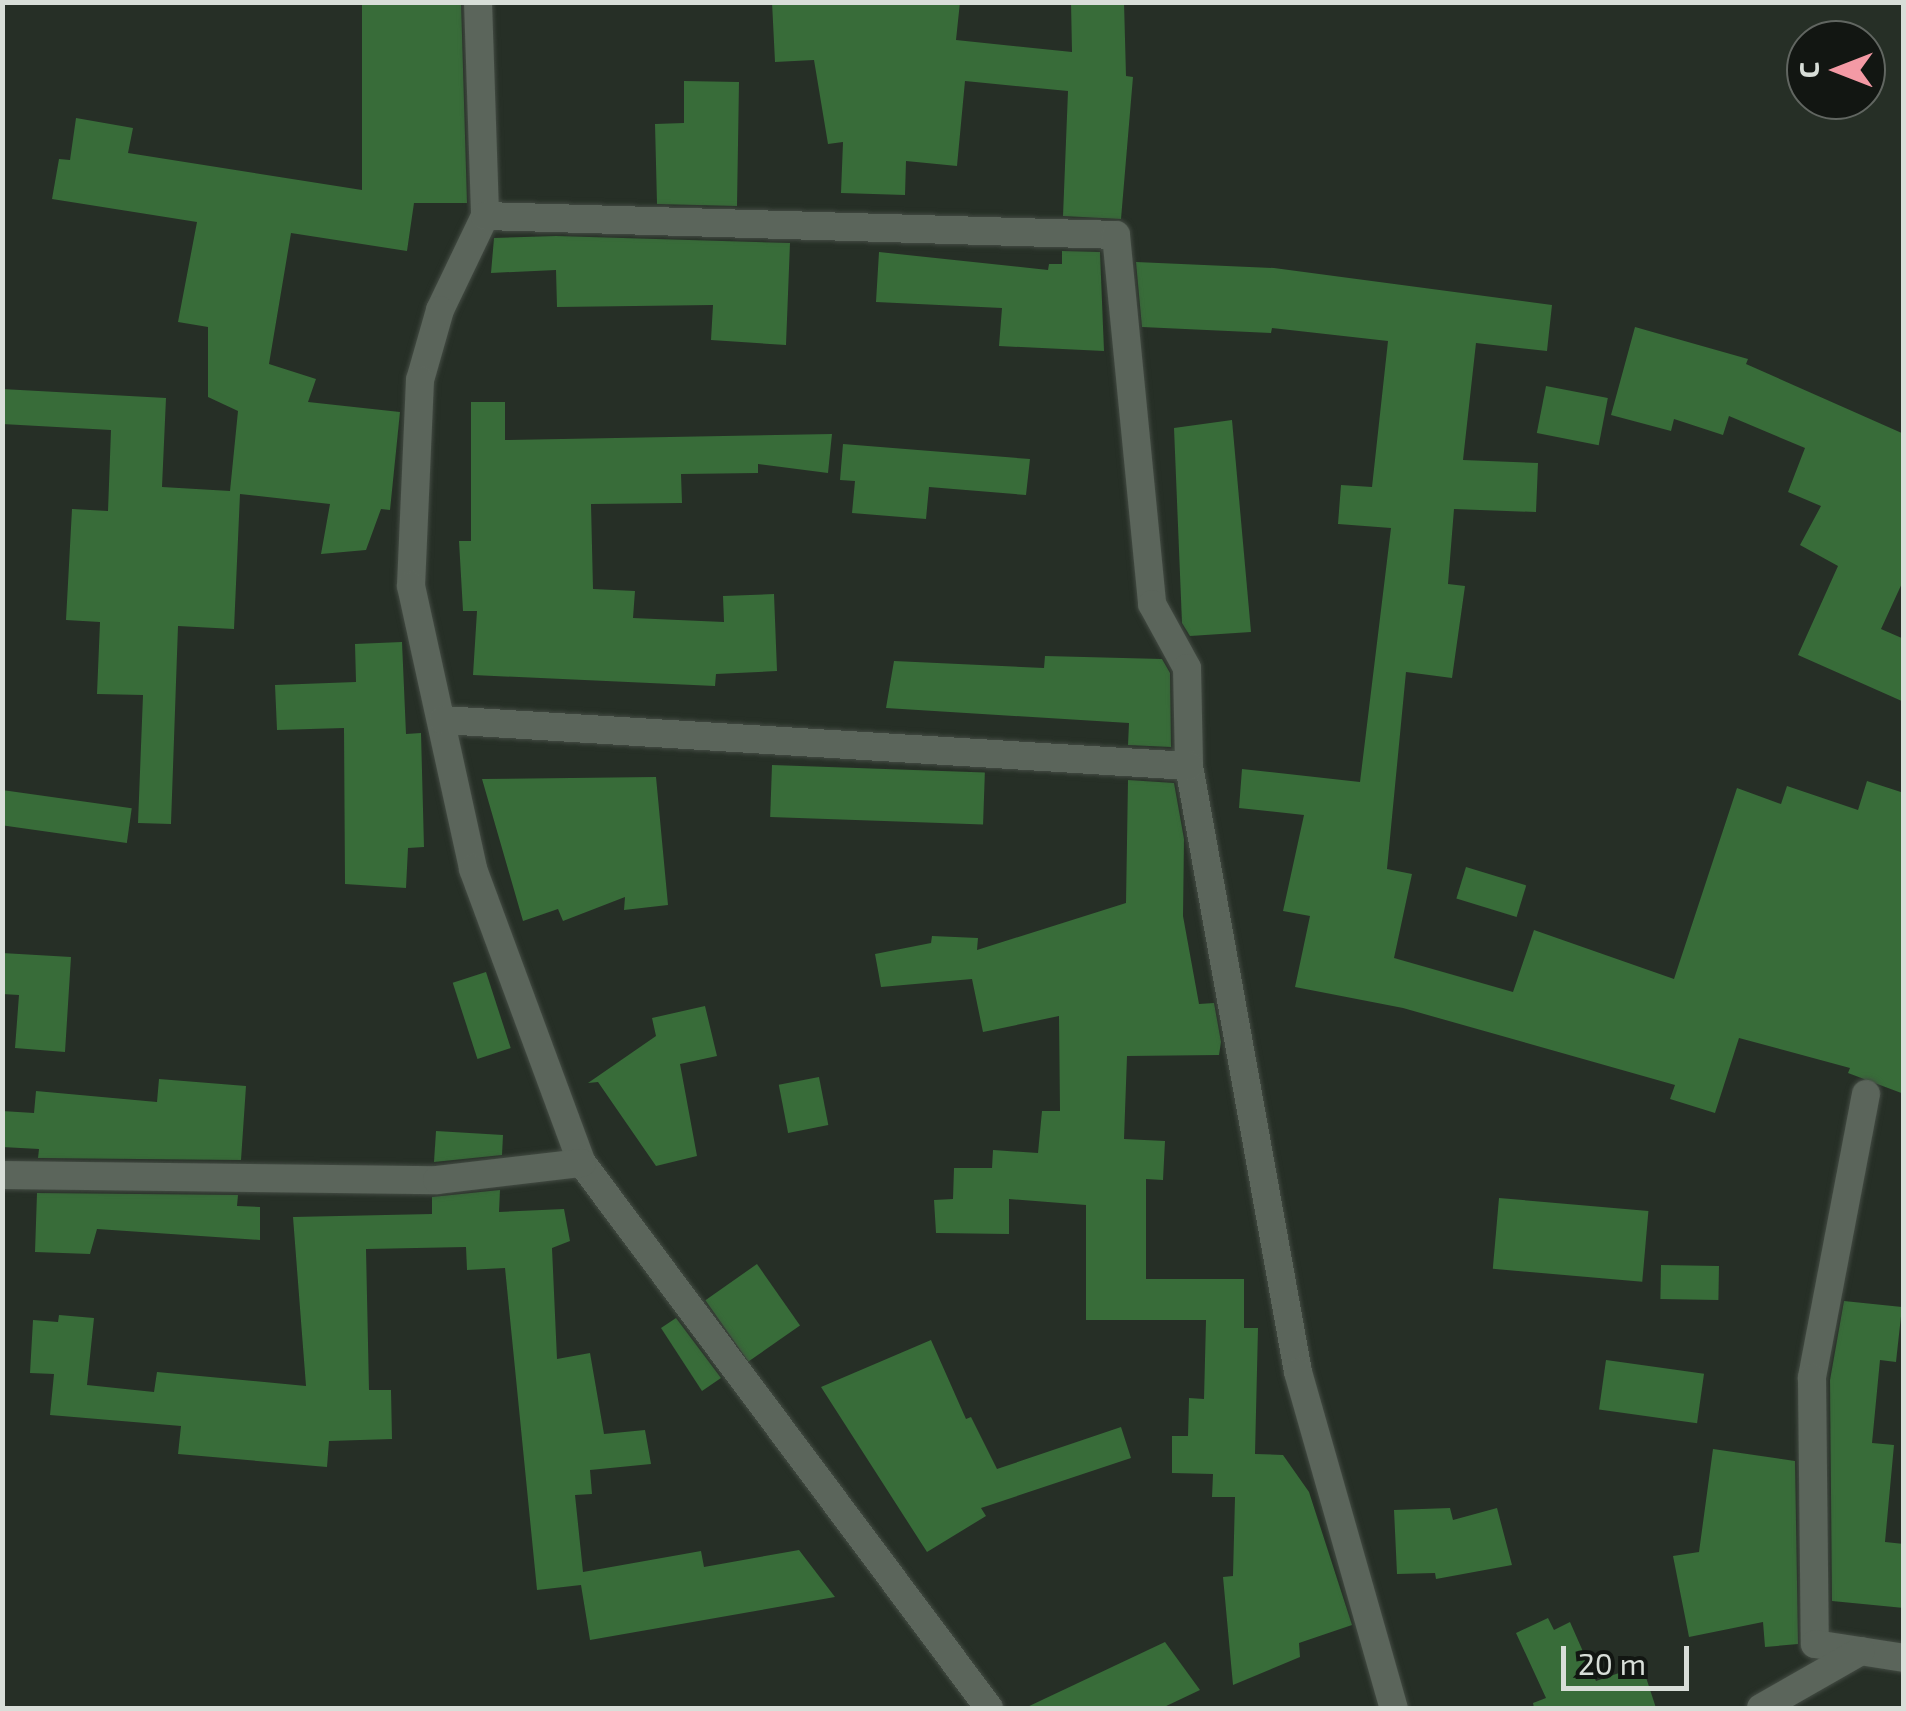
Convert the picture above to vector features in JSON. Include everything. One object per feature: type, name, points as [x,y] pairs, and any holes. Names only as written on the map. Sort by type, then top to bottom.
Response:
[{"type":"street","points":[[478,2],[485,216],[440,310],[420,380],[413,446],[411,586],[473,869],[582,1163],[989,1708]]},
{"type":"street","points":[[485,216],[1116,235],[1152,604],[1187,668],[1190,766],[1298,1372],[1394,1708]]},
{"type":"street","points":[[443,720],[1190,766]]},
{"type":"street","points":[[1866,1094],[1812,1378],[1815,1644],[1904,1658]]},
{"type":"street","points":[[2,1175],[437,1180],[582,1163]]},
{"type":"street","points":[[1762,1708],[1861,1651]]},
{"type":"building","points":[[362,2],[461,2],[467,203],[414,203],[407,251],[291,233],[269,364],[316,379],[308,402],[400,412],[390,510],[381,509],[366,550],[321,554],[330,504],[240,494],[234,629],[178,626],[171,824],[138,823],[143,695],[97,694],[100,622],[66,620],[72,509],[108,511],[111,430],[2,424],[2,389],[166,398],[162,487],[230,491],[238,411],[208,397],[208,327],[178,322],[197,222],[52,199],[59,159],[70,160],[76,118],[133,128],[128,153],[362,190]]},
{"type":"building","points":[[772,2],[960,2],[956,40],[1072,52],[1071,2],[1124,2],[1126,76],[1133,77],[1121,219],[1063,216],[1068,91],[965,81],[957,166],[906,161],[905,195],[841,193],[843,142],[828,144],[814,60],[775,62]]},
{"type":"building","points":[[684,81],[739,82],[737,206],[657,204],[655,124],[684,123]]},
{"type":"building","points":[[556,236],[790,243],[786,345],[711,340],[713,305],[557,307],[556,270],[491,273],[494,238]]},
{"type":"building","points":[[1062,251],[1100,252],[1104,351],[999,346],[1002,308],[876,302],[879,252],[1048,270],[1049,264],[1062,264]]},
{"type":"building","points":[[1136,262],[1274,268],[1552,305],[1547,351],[1476,343],[1463,460],[1538,463],[1536,512],[1454,509],[1448,584],[1465,586],[1452,678],[1406,672],[1387,869],[1412,874],[1394,958],[1513,992],[1534,930],[1674,979],[1737,788],[1781,804],[1787,786],[1858,810],[1867,781],[1904,793],[1904,1094],[1848,1073],[1850,1068],[1739,1038],[1715,1113],[1670,1099],[1675,1085],[1403,1008],[1295,987],[1310,916],[1283,911],[1304,815],[1239,808],[1242,769],[1360,782],[1391,528],[1338,524],[1341,485],[1372,487],[1388,341],[1272,328],[1271,333],[1142,327]]},
{"type":"building","points":[[1635,327],[1748,359],[1746,364],[1904,434],[1904,579],[1881,629],[1904,639],[1904,702],[1798,655],[1838,566],[1800,545],[1821,506],[1788,492],[1805,448],[1729,416],[1723,435],[1674,419],[1671,431],[1611,415]]},
{"type":"building","points":[[1546,386],[1608,398],[1599,445],[1537,433]]},
{"type":"building","points":[[471,402],[505,402],[505,440],[832,434],[828,473],[758,464],[758,473],[681,474],[682,503],[591,504],[593,589],[635,591],[633,618],[724,622],[723,596],[774,594],[777,671],[716,674],[715,686],[473,675],[477,611],[463,611],[459,541],[471,541]]},
{"type":"building","points":[[1232,420],[1251,632],[1190,636],[1182,623],[1174,428]]},
{"type":"building","points":[[843,444],[1030,459],[1026,495],[929,487],[926,519],[852,513],[855,481],[840,480]]},
{"type":"building","points":[[402,642],[406,734],[421,733],[424,847],[408,848],[406,888],[345,884],[344,728],[277,730],[275,685],[356,682],[355,644]]},
{"type":"building","points":[[1045,656],[1162,659],[1170,673],[1171,747],[1128,745],[1129,723],[886,708],[894,661],[1044,668]]},
{"type":"building","points":[[772,765],[985,772],[983,824],[770,817]]},
{"type":"building","points":[[656,777],[668,905],[624,910],[625,897],[563,921],[558,909],[523,921],[482,779]]},
{"type":"building","points":[[1128,780],[1174,783],[1184,839],[1183,916],[1199,1004],[1214,1003],[1221,1042],[1219,1055],[1127,1056],[1124,1139],[1165,1141],[1163,1180],[1146,1179],[1146,1279],[1244,1279],[1244,1328],[1258,1328],[1255,1454],[1283,1455],[1309,1492],[1352,1625],[1299,1643],[1300,1657],[1233,1685],[1223,1577],[1233,1576],[1235,1497],[1212,1497],[1213,1474],[1172,1473],[1172,1436],[1188,1436],[1189,1398],[1204,1399],[1206,1320],[1086,1320],[1086,1205],[1009,1199],[1009,1234],[936,1233],[934,1200],[953,1199],[954,1168],[992,1168],[993,1150],[1038,1153],[1042,1111],[1060,1111],[1059,1016],[983,1032],[972,979],[881,987],[875,954],[931,943],[932,936],[978,938],[977,950],[1126,903]]},
{"type":"building","points":[[2,790],[132,808],[127,843],[2,825]]},
{"type":"building","points":[[1466,867],[1526,885],[1517,917],[1456,899]]},
{"type":"building","points":[[2,953],[71,957],[65,1052],[15,1048],[19,995],[2,994]]},
{"type":"building","points":[[486,972],[511,1048],[477,1059],[453,983]]},
{"type":"building","points":[[705,1006],[717,1056],[680,1064],[697,1156],[656,1166],[598,1082],[588,1083],[656,1036],[652,1018]]},
{"type":"building","points":[[819,1077],[828,1125],[788,1133],[779,1085]]},
{"type":"building","points":[[159,1079],[246,1086],[241,1160],[38,1158],[39,1149],[2,1147],[2,1111],[34,1113],[36,1091],[157,1102]]},
{"type":"building","points":[[436,1131],[503,1135],[502,1155],[434,1162]]},
{"type":"building","points":[[500,1190],[499,1212],[564,1209],[570,1241],[552,1248],[557,1359],[590,1353],[604,1434],[645,1430],[651,1464],[590,1470],[592,1494],[575,1495],[583,1572],[701,1551],[704,1567],[799,1550],[835,1597],[590,1640],[581,1585],[537,1590],[505,1268],[467,1270],[466,1247],[366,1249],[369,1390],[391,1390],[392,1439],[329,1441],[327,1467],[178,1454],[181,1426],[50,1415],[54,1374],[30,1373],[33,1320],[58,1322],[59,1315],[94,1318],[87,1385],[154,1392],[157,1372],[306,1386],[293,1217],[432,1214],[432,1197]]},
{"type":"building","points":[[37,1193],[238,1195],[237,1206],[260,1207],[260,1240],[97,1229],[90,1254],[35,1252]]},
{"type":"building","points":[[1499,1198],[1648,1211],[1642,1282],[1493,1269]]},
{"type":"building","points":[[757,1264],[800,1325],[748,1362],[705,1300]]},
{"type":"building","points":[[1661,1265],[1719,1266],[1718,1300],[1660,1299]]},
{"type":"building","points":[[1844,1301],[1902,1307],[1896,1362],[1880,1360],[1872,1443],[1894,1445],[1885,1542],[1904,1544],[1904,1608],[1832,1601],[1830,1380]]},
{"type":"building","points":[[676,1318],[721,1378],[702,1391],[661,1328]]},
{"type":"building","points":[[931,1340],[966,1419],[971,1417],[997,1469],[1121,1427],[1131,1458],[981,1508],[986,1516],[927,1552],[821,1387]]},
{"type":"building","points":[[1606,1360],[1704,1374],[1697,1423],[1599,1410]]},
{"type":"building","points":[[1713,1449],[1795,1461],[1798,1644],[1765,1647],[1763,1622],[1689,1637],[1673,1556],[1699,1552]]},
{"type":"building","points":[[1450,1508],[1453,1520],[1497,1508],[1512,1565],[1436,1579],[1435,1573],[1397,1574],[1394,1510]]},
{"type":"building","points":[[1548,1618],[1554,1630],[1570,1622],[1596,1681],[1642,1665],[1656,1708],[1534,1708],[1533,1703],[1546,1698],[1516,1633]]},
{"type":"building","points":[[1165,1642],[1200,1690],[1162,1708],[1025,1708]]}]
